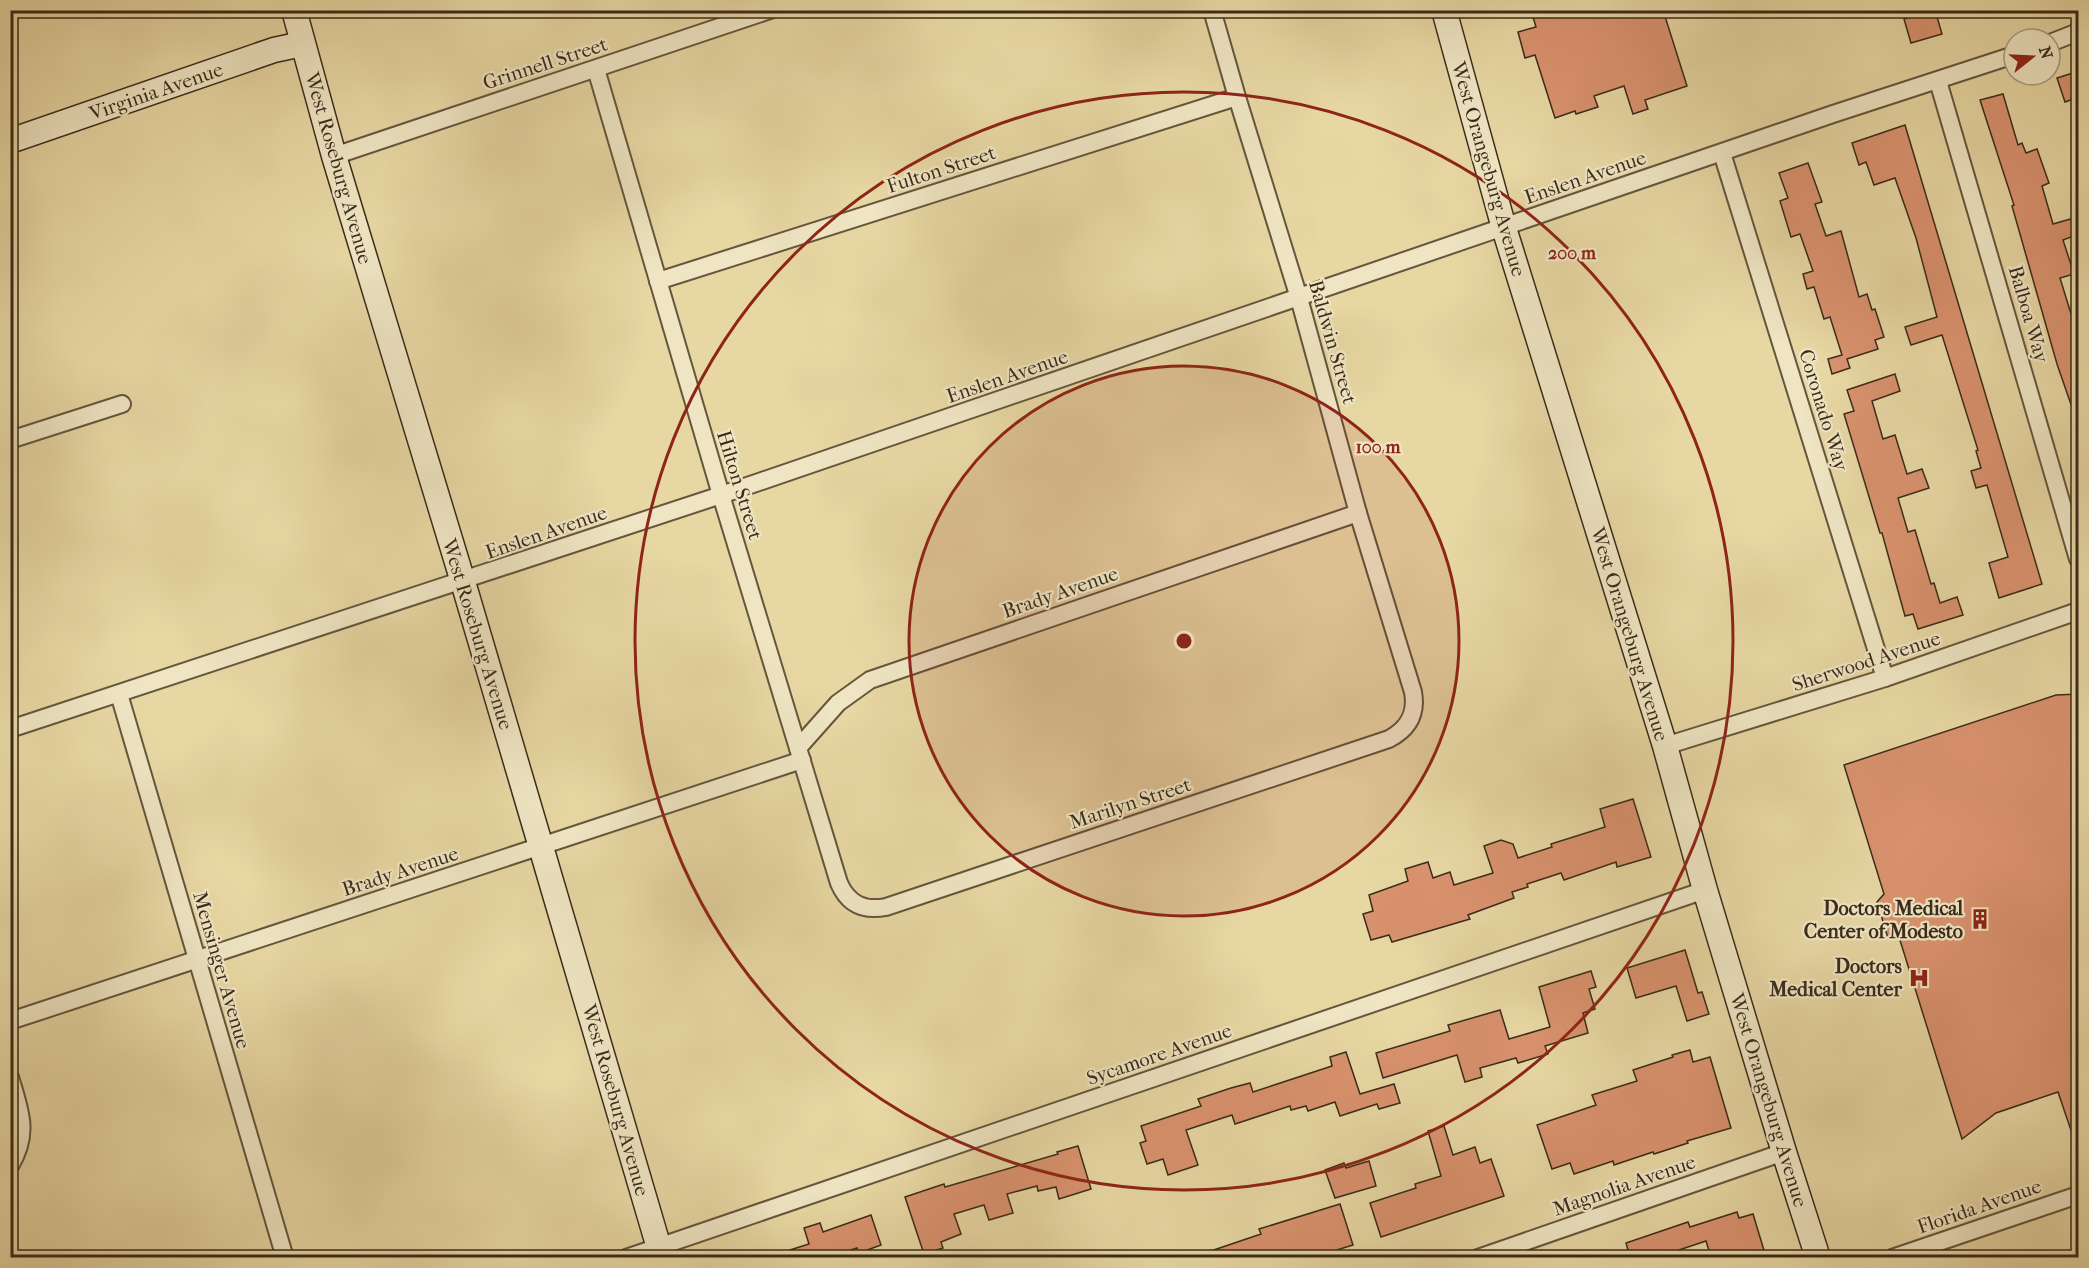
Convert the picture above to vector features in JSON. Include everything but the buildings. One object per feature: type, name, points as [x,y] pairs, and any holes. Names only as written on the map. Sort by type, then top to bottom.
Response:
[{"type":"street","name":"West Roseburg Avenue","points":[[294,10],[334,156],[463,582],[661,1252]]},
{"type":"street","name":"Grinnell Street","points":[[334,156],[770,10]]},
{"type":"street","name":"Baldwin Street","points":[[1212,10],[1299,298],[1358,513],[1413,692],[1414,710],[1411,721]]},
{"type":"street","name":"West Orangeburg Avenue","points":[[1444,10],[1504,228],[1665,746],[1784,1152],[1818,1257]]},
{"type":"street","points":[[2062,38],[2079,32]]},
{"type":"street","name":"Virginia Avenue","points":[[10,141],[274,50],[302,44]]},
{"type":"street","name":"Enslen Avenue","points":[[10,729],[463,582],[1833,114],[2002,59]]},
{"type":"street","name":"Hilton Street","points":[[596,69],[838,883],[849,900],[857,905]]},
{"type":"street","name":"Balboa Way","points":[[1938,81],[2079,559]]},
{"type":"street","name":"Fulton Street","points":[[658,281],[1237,97]]},
{"type":"street","name":"Coronado Way","points":[[1722,153],[1885,678]]},
{"type":"street","points":[[10,440],[122,404]]},
{"type":"street","name":"Brady Avenue","points":[[10,1021],[541,848],[800,754],[838,703],[870,680],[1358,513]]},
{"type":"street","name":"Sherwood Avenue","points":[[1665,746],[1885,678],[2079,611]]},
{"type":"street","name":"Mensinger Avenue","points":[[119,694],[285,1257]]},
{"type":"street","name":"Marilyn Street","points":[[857,905],[874,909],[930,892],[1389,739],[1399,734],[1411,721]]},
{"type":"street","name":"Sycamore Avenue","points":[[626,1257],[661,1252],[1706,890]]},
{"type":"street","points":[[10,1077],[23,1127],[18,1153],[10,1166]]},
{"type":"street","name":"Magnolia Avenue","points":[[1478,1257],[1523,1250],[1784,1152]]},
{"type":"street","name":"Florida Avenue","points":[[1892,1257],[2079,1195]]},
{"type":"place","name":"Doctors Medical Center of Modesto","points":[[1980,919]]},
{"type":"place","name":"Doctors Medical Center","points":[[1919,978]]}]
